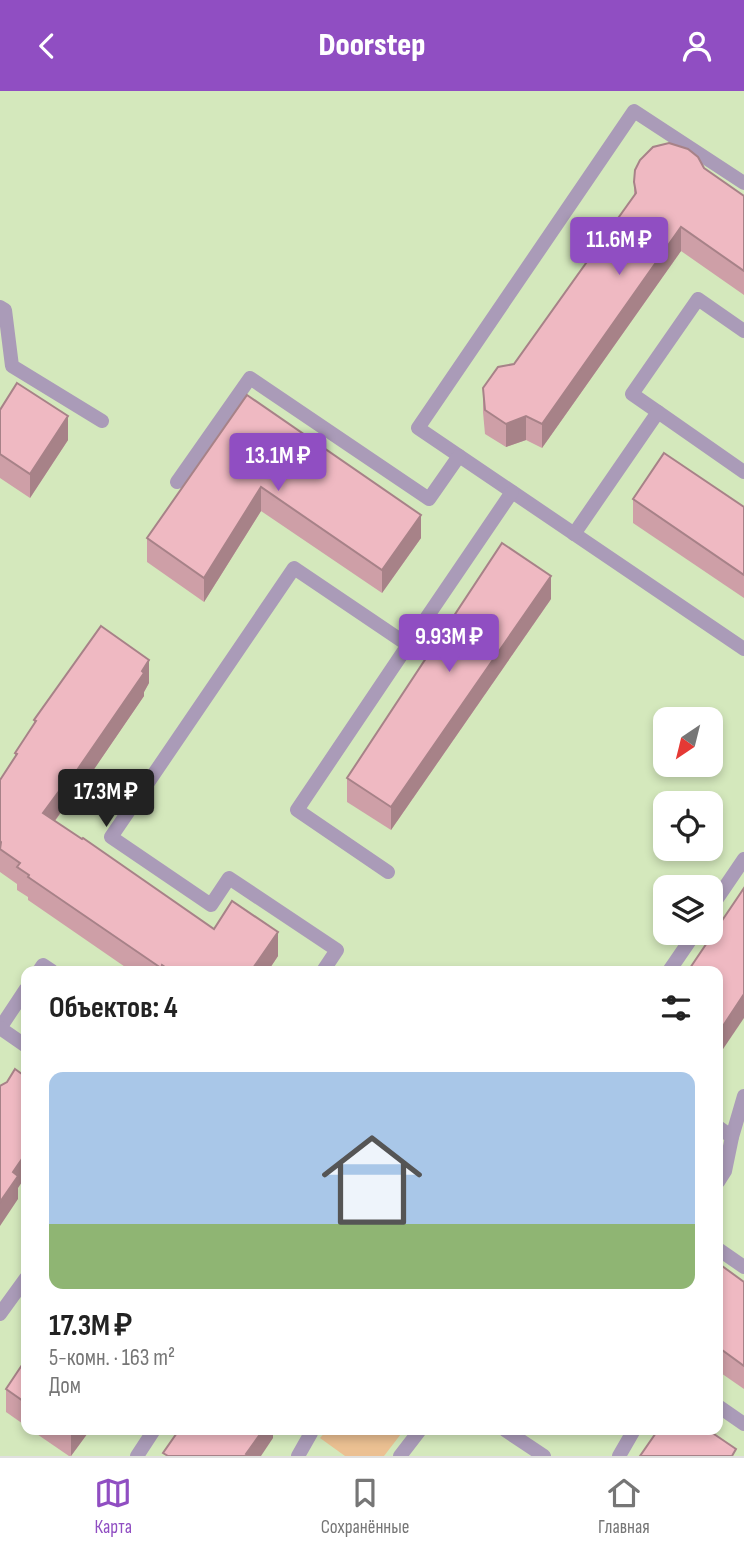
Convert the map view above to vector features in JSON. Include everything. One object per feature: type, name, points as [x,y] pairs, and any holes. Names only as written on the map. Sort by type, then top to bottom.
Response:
[{"type":"lane","points":[[744,183],[634,111],[418,428],[744,649]]},
{"type":"lane","points":[[744,331],[698,299],[632,394],[744,472]]},
{"type":"lane","points":[[0,307],[5,310],[12,366],[102,421]]},
{"type":"lane","points":[[177,482],[250,378],[429,499],[459,456]]},
{"type":"lane","points":[[575,534],[658,412]]},
{"type":"lane","points":[[388,872],[297,810],[512,492]]},
{"type":"lane","points":[[326,966],[337,950],[229,878],[211,905],[111,837],[294,568],[408,645]]},
{"type":"lane","points":[[723,890],[744,859]]},
{"type":"lane","points":[[672,966],[687,945]]},
{"type":"lane","points":[[21,996],[0,1028],[21,1043]]},
{"type":"lane","points":[[723,1174],[744,1096]]},
{"type":"lane","points":[[723,1131],[732,1137]]},
{"type":"lane","points":[[723,1252],[744,1267]]},
{"type":"lane","points":[[0,1314],[21,1285]]},
{"type":"lane","points":[[723,1410],[744,1425]]},
{"type":"lane","points":[[137,1456],[151,1435]]},
{"type":"lane","points":[[298,1456],[308,1435]]},
{"type":"lane","points":[[400,1456],[416,1435]]},
{"type":"lane","points":[[512,1435],[544,1456]]},
{"type":"lane","points":[[619,1456],[631,1435]]},
{"type":"shaded area","points":[[323,1435],[400,1435],[384,1456],[345,1456],[320,1438]]},
{"type":"building","points":[[669,143],[688,149],[698,157],[704,168],[744,196],[744,271],[681,227],[542,424],[526,416],[506,424],[485,410],[483,388],[498,367],[514,364],[636,193],[635,170],[640,160],[653,147]]},
{"type":"building","points":[[17,383],[68,416],[30,474],[0,454],[0,410]]},
{"type":"building","points":[[247,395],[421,515],[382,570],[261,487],[204,578],[147,538]]},
{"type":"building","points":[[664,453],[744,507],[744,575],[633,499]]},
{"type":"building","points":[[502,543],[551,576],[391,807],[347,778]]},
{"type":"building","points":[[101,626],[149,660],[142,671],[144,673],[73,776],[71,775],[43,813],[214,929],[232,901],[278,932],[254,966],[158,966],[28,877],[29,875],[17,867],[20,863],[0,849],[0,780],[36,721],[34,720]]},
{"type":"building","points":[[744,888],[744,994],[723,1026],[723,966],[691,966],[706,945],[723,945],[723,919]]},
{"type":"building","points":[[15,1069],[21,1073],[21,1160],[13,1172],[18,1176],[0,1202],[0,1086],[7,1082]]},
{"type":"building","points":[[723,1267],[744,1282],[744,1366],[723,1351]]},
{"type":"building","points":[[21,1366],[21,1400],[6,1389]]},
{"type":"building","points":[[176,1435],[259,1435],[246,1454],[249,1456],[168,1456],[163,1453]]},
{"type":"building","points":[[655,1435],[715,1435],[736,1449],[732,1456],[640,1456]]}]
